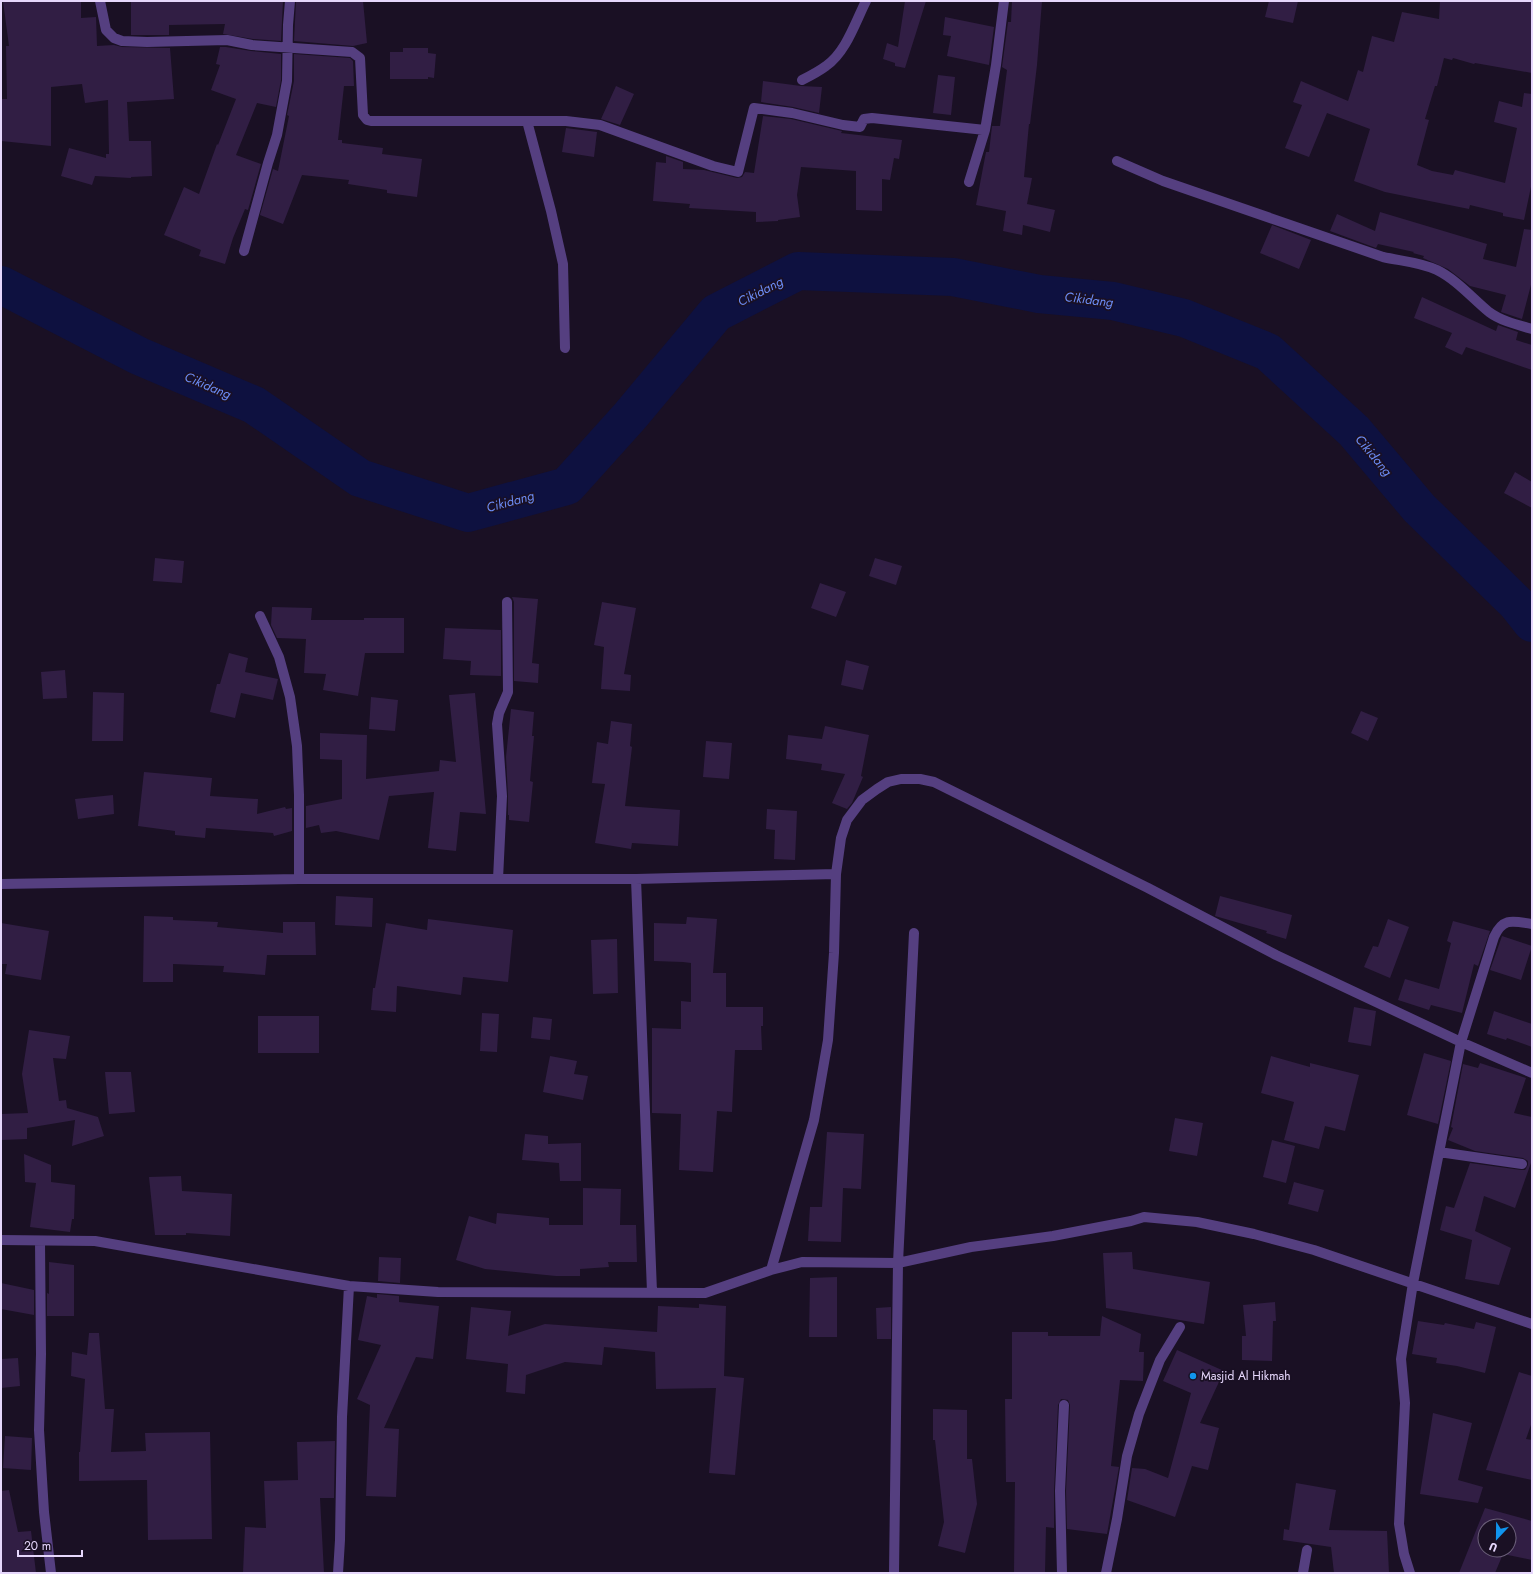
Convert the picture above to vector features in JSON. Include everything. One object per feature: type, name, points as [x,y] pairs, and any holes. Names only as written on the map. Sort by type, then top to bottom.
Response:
[{"type":"street","points":[[100,1],[106,30],[114,38],[122,41],[147,42],[227,40],[252,45],[343,50],[357,54],[360,58],[362,115],[368,120],[566,121],[600,125],[713,166],[738,172],[754,108],[792,113],[843,125],[860,127],[864,119],[872,118],[985,130]]},
{"type":"street","points":[[244,251],[277,135],[287,81],[290,1]]},
{"type":"street","points":[[802,80],[827,66],[840,53],[866,1]]},
{"type":"street","points":[[969,182],[985,130],[996,65],[1004,1]]},
{"type":"street","points":[[527,121],[551,211],[563,264],[565,348]]},
{"type":"street","points":[[1117,161],[1163,181],[1383,257],[1411,262],[1436,270],[1452,279],[1490,312],[1506,321],[1532,329]]},
{"type":"street","points":[[498,879],[502,796],[497,724],[499,713],[508,692],[507,602]]},
{"type":"street","points":[[260,616],[278,657],[290,698],[297,746],[299,795],[299,879]]},
{"type":"street","points":[[771,1270],[814,1120],[828,1040],[834,953],[836,874],[841,838],[847,820],[862,800],[877,788],[888,782],[902,779],[920,779],[934,782],[1148,888],[1276,955],[1461,1042],[1532,1073]]},
{"type":"street","points":[[1,884],[299,879],[636,879],[836,874]]},
{"type":"street","points":[[636,879],[652,1292]]},
{"type":"street","points":[[1410,1573],[1404,1554],[1399,1524],[1405,1403],[1401,1359],[1413,1283],[1461,1042],[1494,937],[1499,927],[1505,922],[1510,921],[1532,924]]},
{"type":"street","points":[[894,1573],[898,1263],[914,933]]},
{"type":"street","points":[[1439,1152],[1522,1164]]},
{"type":"street","points":[[1,1240],[95,1242],[349,1286],[438,1292],[705,1293],[771,1270],[802,1262],[898,1263],[972,1247],[1053,1236],[1131,1221],[1144,1217],[1197,1222],[1254,1234],[1314,1250],[1532,1324]]},
{"type":"street","points":[[40,1241],[41,1354],[39,1430],[44,1512],[51,1573]]},
{"type":"street","points":[[338,1573],[342,1417],[349,1286]]},
{"type":"street","points":[[1106,1573],[1117,1519],[1127,1456],[1137,1421],[1160,1360],[1180,1327]]},
{"type":"street","points":[[1062,1573],[1060,1491],[1064,1405]]},
{"type":"street","points":[[1303,1573],[1307,1550]]},
{"type":"building","points":[[3,1],[81,1],[81,18],[96,17],[97,46],[114,45],[122,47],[170,48],[174,99],[127,102],[129,141],[151,141],[152,176],[131,178],[95,176],[92,185],[61,176],[69,148],[106,158],[106,154],[109,154],[108,100],[85,103],[82,84],[51,87],[51,146],[1,141],[1,99],[7,99],[6,46],[9,46]]},
{"type":"building","points":[[131,1],[283,1],[281,41],[253,39],[223,34],[225,24],[169,25],[169,35],[131,35]]},
{"type":"building","points":[[296,1],[363,1],[367,43],[353,46],[294,41]]},
{"type":"building","points":[[905,1],[926,1],[905,68],[895,66],[895,63],[883,59],[887,43],[898,47]]},
{"type":"building","points":[[1012,1],[1042,1],[1037,65],[1024,177],[1032,178],[1027,204],[1055,210],[1050,232],[1023,225],[1022,235],[1003,231],[1006,211],[976,205],[986,152],[989,152],[992,126],[1000,126],[1007,70],[1002,67],[1008,22],[1011,22]]},
{"type":"building","points":[[1269,1],[1298,1],[1293,23],[1265,17]]},
{"type":"building","points":[[1440,1],[1532,1],[1532,73],[1474,64],[1453,58],[1452,60],[1444,58],[1437,86],[1435,86],[1425,119],[1429,120],[1417,165],[1432,171],[1453,175],[1455,170],[1505,183],[1517,128],[1494,122],[1499,101],[1522,107],[1524,93],[1532,94],[1532,182],[1524,220],[1503,216],[1503,213],[1470,205],[1469,209],[1385,192],[1354,181],[1370,129],[1327,113],[1309,157],[1285,148],[1302,105],[1293,102],[1301,81],[1348,101],[1358,70],[1363,72],[1372,36],[1394,42],[1402,12],[1439,19]]},
{"type":"building","points":[[945,17],[994,27],[989,65],[947,56],[951,36],[943,35]]},
{"type":"building","points":[[220,47],[281,54],[281,80],[276,107],[257,103],[236,155],[261,164],[248,210],[245,209],[233,238],[225,264],[199,256],[201,250],[164,235],[184,187],[199,194],[217,144],[218,145],[236,99],[211,90],[220,65],[216,64]]},
{"type":"building","points":[[403,48],[428,48],[428,53],[436,54],[434,78],[390,79],[390,52],[403,52]]},
{"type":"building","points":[[294,54],[350,58],[353,61],[354,86],[344,86],[338,140],[342,140],[342,143],[383,148],[382,154],[422,159],[417,197],[387,193],[387,190],[348,184],[349,180],[302,175],[283,224],[260,215],[273,169],[278,171],[289,116],[287,115],[294,81]]},
{"type":"building","points":[[938,75],[955,77],[951,115],[933,113]]},
{"type":"building","points":[[763,81],[822,87],[819,113],[761,102]]},
{"type":"building","points":[[616,86],[634,94],[620,125],[601,119]]},
{"type":"building","points":[[763,116],[791,119],[842,131],[841,133],[902,140],[899,159],[894,158],[890,180],[882,179],[882,211],[856,210],[856,171],[801,167],[797,195],[800,217],[778,221],[756,222],[756,212],[689,208],[690,204],[653,201],[656,162],[666,163],[666,156],[683,162],[683,169],[704,170],[737,178],[742,177],[745,172],[754,173]]},
{"type":"building","points":[[566,128],[597,132],[594,157],[562,152]]},
{"type":"building","points":[[1380,212],[1487,244],[1483,259],[1516,267],[1524,229],[1532,230],[1532,281],[1522,319],[1501,312],[1506,295],[1470,286],[1448,269],[1423,258],[1424,256],[1413,253],[1414,252],[1378,244],[1376,248],[1330,231],[1337,214],[1375,231]]},
{"type":"building","points":[[1272,225],[1311,240],[1299,269],[1260,253]]},
{"type":"building","points":[[1422,297],[1496,331],[1498,325],[1518,332],[1516,340],[1532,345],[1532,370],[1466,347],[1462,355],[1445,347],[1452,333],[1414,318]]},
{"type":"building","points":[[1515,472],[1532,482],[1532,508],[1504,493]]},
{"type":"building","points":[[155,558],[184,561],[182,583],[153,581]]},
{"type":"building","points":[[875,558],[902,566],[896,585],[869,576]]},
{"type":"building","points":[[820,583],[846,592],[836,617],[811,608]]},
{"type":"building","points":[[512,597],[538,599],[532,663],[539,664],[538,683],[514,681],[514,602]]},
{"type":"building","points":[[602,602],[636,608],[624,674],[631,675],[630,691],[601,689],[604,647],[594,645]]},
{"type":"building","points":[[272,607],[312,608],[311,620],[404,618],[404,653],[365,653],[358,696],[323,690],[326,674],[304,673],[306,639],[277,638],[271,625]]},
{"type":"building","points":[[445,628],[501,630],[501,676],[470,675],[471,661],[443,659]]},
{"type":"building","points":[[229,653],[248,658],[245,672],[278,679],[273,700],[241,693],[235,718],[210,712],[217,684],[220,684]]},
{"type":"building","points":[[846,660],[869,666],[863,690],[841,685]]},
{"type":"building","points":[[65,670],[67,698],[43,699],[41,672]]},
{"type":"building","points":[[93,692],[124,693],[123,741],[92,741]]},
{"type":"building","points":[[475,693],[486,814],[460,812],[456,851],[428,848],[434,792],[389,796],[379,840],[336,831],[321,833],[319,825],[306,828],[306,806],[342,799],[342,760],[320,759],[320,733],[367,735],[366,779],[439,771],[440,760],[456,762],[449,695]]},
{"type":"building","points":[[371,697],[398,700],[395,731],[369,729]]},
{"type":"building","points":[[511,709],[534,712],[532,736],[534,736],[530,781],[533,782],[529,822],[509,820],[508,815],[506,757]]},
{"type":"building","points":[[1361,711],[1378,718],[1368,741],[1351,733]]},
{"type":"building","points":[[611,721],[632,724],[630,746],[632,747],[625,806],[680,810],[678,846],[632,843],[631,849],[595,843],[605,784],[592,783],[597,742],[608,744]]},
{"type":"building","points":[[825,726],[869,735],[861,776],[863,777],[852,803],[847,809],[832,803],[845,774],[821,770],[822,764],[786,759],[788,735],[822,739]]},
{"type":"building","points":[[706,741],[732,743],[729,779],[703,777]]},
{"type":"building","points":[[144,772],[212,778],[210,796],[258,799],[257,814],[285,807],[286,809],[292,808],[292,831],[274,836],[273,833],[206,828],[205,838],[175,835],[175,831],[138,826]]},
{"type":"building","points":[[113,795],[114,814],[78,819],[75,799]]},
{"type":"building","points":[[767,809],[797,811],[795,860],[774,859],[775,830],[766,829]]},
{"type":"building","points":[[336,896],[373,898],[372,927],[335,925]]},
{"type":"building","points":[[1220,896],[1292,915],[1286,939],[1266,933],[1267,931],[1215,916]]},
{"type":"building","points":[[144,916],[173,917],[173,920],[218,922],[217,927],[283,933],[283,922],[315,922],[316,955],[267,955],[265,975],[223,972],[224,966],[173,964],[173,982],[143,982]]},
{"type":"building","points":[[687,917],[717,919],[713,973],[726,973],[726,1007],[763,1007],[763,1026],[761,1026],[762,1050],[735,1050],[732,1112],[717,1111],[713,1172],[679,1170],[681,1114],[652,1113],[652,1028],[681,1029],[681,1001],[691,1002],[691,963],[654,961],[654,923],[686,924]]},
{"type":"building","points":[[428,919],[513,930],[508,982],[463,977],[461,995],[397,986],[396,1012],[371,1010],[373,988],[375,988],[386,923],[427,930]]},
{"type":"building","points":[[1388,919],[1409,927],[1390,978],[1364,967],[1373,946],[1378,947]]},
{"type":"building","points":[[1453,921],[1490,931],[1478,966],[1474,964],[1462,1013],[1431,1005],[1429,1010],[1398,1000],[1405,979],[1439,989],[1451,943],[1447,941]]},
{"type":"building","points":[[1,923],[49,931],[41,980],[5,974],[7,964],[1,964]]},
{"type":"building","points":[[1502,936],[1532,946],[1521,980],[1490,970]]},
{"type":"building","points":[[617,939],[618,993],[593,994],[591,940]]},
{"type":"building","points":[[1354,1007],[1376,1011],[1371,1046],[1348,1042]]},
{"type":"building","points":[[1494,1011],[1532,1024],[1532,1047],[1507,1038],[1506,1040],[1487,1034]]},
{"type":"building","points":[[482,1013],[499,1014],[497,1052],[480,1051]]},
{"type":"building","points":[[258,1016],[319,1016],[319,1053],[258,1053]]},
{"type":"building","points":[[533,1017],[552,1019],[550,1040],[531,1038]]},
{"type":"building","points":[[29,1030],[70,1036],[66,1059],[53,1058],[59,1101],[66,1100],[67,1108],[98,1117],[104,1136],[72,1146],[75,1120],[27,1128],[27,1139],[1,1140],[1,1114],[28,1113],[22,1074]]},
{"type":"building","points":[[1424,1053],[1451,1061],[1438,1124],[1407,1115]]},
{"type":"building","points":[[550,1056],[577,1061],[574,1074],[588,1076],[583,1100],[543,1092]]},
{"type":"building","points":[[1271,1056],[1310,1067],[1310,1063],[1359,1075],[1345,1131],[1325,1126],[1319,1149],[1284,1140],[1294,1102],[1261,1093]]},
{"type":"building","points":[[1480,1063],[1526,1078],[1514,1113],[1532,1117],[1532,1160],[1515,1208],[1484,1196],[1475,1231],[1511,1248],[1499,1285],[1465,1279],[1472,1240],[1440,1230],[1446,1206],[1454,1208],[1470,1163],[1521,1170],[1525,1170],[1528,1165],[1528,1161],[1523,1158],[1475,1151],[1448,1140],[1453,1128],[1451,1127],[1463,1064],[1478,1068]]},
{"type":"building","points":[[105,1072],[131,1072],[135,1112],[109,1114]]},
{"type":"building","points":[[1175,1118],[1203,1123],[1197,1156],[1169,1151]]},
{"type":"building","points":[[827,1132],[864,1134],[861,1189],[843,1188],[841,1242],[808,1241],[810,1207],[822,1207]]},
{"type":"building","points":[[525,1134],[548,1136],[548,1144],[581,1143],[581,1181],[560,1181],[559,1163],[522,1160]]},
{"type":"building","points":[[1272,1140],[1295,1146],[1286,1183],[1263,1177]]},
{"type":"building","points":[[24,1154],[51,1165],[51,1182],[75,1185],[74,1219],[72,1219],[70,1232],[30,1227],[36,1183],[25,1182]]},
{"type":"building","points":[[181,1176],[182,1191],[232,1194],[230,1236],[186,1233],[186,1235],[155,1235],[149,1177]]},
{"type":"building","points":[[1294,1182],[1324,1190],[1318,1212],[1288,1204]]},
{"type":"building","points":[[583,1188],[621,1189],[620,1225],[636,1225],[637,1262],[608,1262],[609,1267],[580,1269],[580,1276],[556,1276],[485,1269],[456,1260],[469,1216],[496,1224],[497,1213],[549,1218],[549,1225],[583,1225]]},
{"type":"building","points":[[1132,1252],[1133,1269],[1210,1282],[1204,1324],[1106,1308],[1103,1253]]},
{"type":"building","points":[[379,1257],[401,1258],[400,1283],[378,1281]]},
{"type":"building","points":[[49,1262],[74,1265],[74,1316],[47,1316]]},
{"type":"building","points":[[837,1277],[837,1337],[809,1337],[810,1278]]},
{"type":"building","points":[[1,1283],[34,1290],[34,1315],[1,1309]]},
{"type":"building","points":[[377,1294],[399,1296],[399,1302],[439,1306],[433,1359],[416,1357],[384,1428],[399,1429],[396,1497],[366,1496],[370,1405],[357,1399],[381,1345],[358,1340],[367,1296],[377,1298]]},
{"type":"building","points":[[1275,1302],[1276,1321],[1273,1321],[1272,1361],[1242,1360],[1242,1336],[1246,1336],[1243,1305]]},
{"type":"building","points":[[699,1304],[726,1306],[724,1376],[744,1378],[735,1475],[709,1473],[716,1388],[656,1389],[655,1352],[604,1347],[602,1365],[565,1362],[526,1375],[525,1394],[506,1392],[508,1364],[466,1359],[471,1307],[511,1311],[508,1336],[545,1324],[657,1332],[658,1306],[699,1308]]},
{"type":"building","points":[[891,1307],[891,1339],[877,1339],[876,1308]]},
{"type":"building","points":[[1102,1316],[1141,1334],[1139,1352],[1144,1352],[1143,1381],[1120,1380],[1111,1466],[1119,1467],[1107,1534],[1067,1529],[1066,1491],[1070,1405],[1068,1400],[1061,1399],[1058,1405],[1054,1491],[1054,1528],[1046,1527],[1045,1573],[1014,1573],[1015,1482],[1006,1482],[1005,1399],[1012,1399],[1012,1332],[1048,1332],[1048,1336],[1100,1336]]},
{"type":"building","points":[[1418,1321],[1444,1325],[1445,1323],[1474,1329],[1476,1322],[1496,1327],[1485,1373],[1457,1366],[1436,1363],[1437,1358],[1412,1354]]},
{"type":"building","points":[[89,1333],[99,1333],[105,1409],[114,1409],[111,1452],[146,1451],[145,1433],[210,1432],[212,1539],[148,1540],[147,1480],[79,1481],[79,1452],[85,1379],[71,1376],[72,1352],[87,1355]]},
{"type":"building","points":[[1177,1350],[1224,1371],[1200,1423],[1219,1428],[1208,1470],[1192,1466],[1175,1517],[1127,1500],[1132,1468],[1145,1469],[1168,1478],[1191,1393],[1163,1381]]},
{"type":"building","points":[[18,1358],[20,1386],[1,1388],[1,1359]]},
{"type":"building","points":[[1519,1372],[1532,1376],[1532,1422],[1526,1439],[1532,1440],[1532,1480],[1486,1470]]},
{"type":"building","points":[[933,1409],[967,1410],[967,1459],[972,1459],[977,1504],[965,1553],[938,1546],[944,1522],[935,1440],[933,1440]]},
{"type":"building","points":[[1433,1413],[1472,1423],[1458,1480],[1483,1487],[1478,1503],[1420,1494]]},
{"type":"building","points":[[5,1436],[32,1438],[31,1470],[3,1468]]},
{"type":"building","points":[[335,1441],[334,1498],[320,1498],[324,1573],[243,1573],[245,1527],[266,1528],[264,1481],[298,1480],[297,1442]]},
{"type":"building","points":[[1296,1483],[1336,1490],[1329,1530],[1387,1531],[1389,1573],[1334,1573],[1331,1547],[1283,1540],[1284,1529],[1289,1530]]},
{"type":"building","points":[[9,1490],[18,1532],[31,1531],[36,1573],[1,1573],[1,1491]]},
{"type":"building","points":[[1485,1508],[1532,1521],[1532,1560],[1517,1557],[1517,1518],[1481,1518]]},
{"type":"building","points":[[1477,1528],[1477,1558],[1501,1558],[1495,1573],[1459,1573]]},
{"type":"waterway","name":"Cikidang","points":[[1,285],[139,356],[254,405],[360,478],[468,513],[567,486],[630,416],[716,313],[798,271],[953,277],[1039,294],[1113,301],[1184,318],[1268,352],[1354,431],[1419,508],[1517,604],[1532,623]]},
{"type":"place","name":"Masjid Al Hikmah","points":[[1193,1376]]}]
